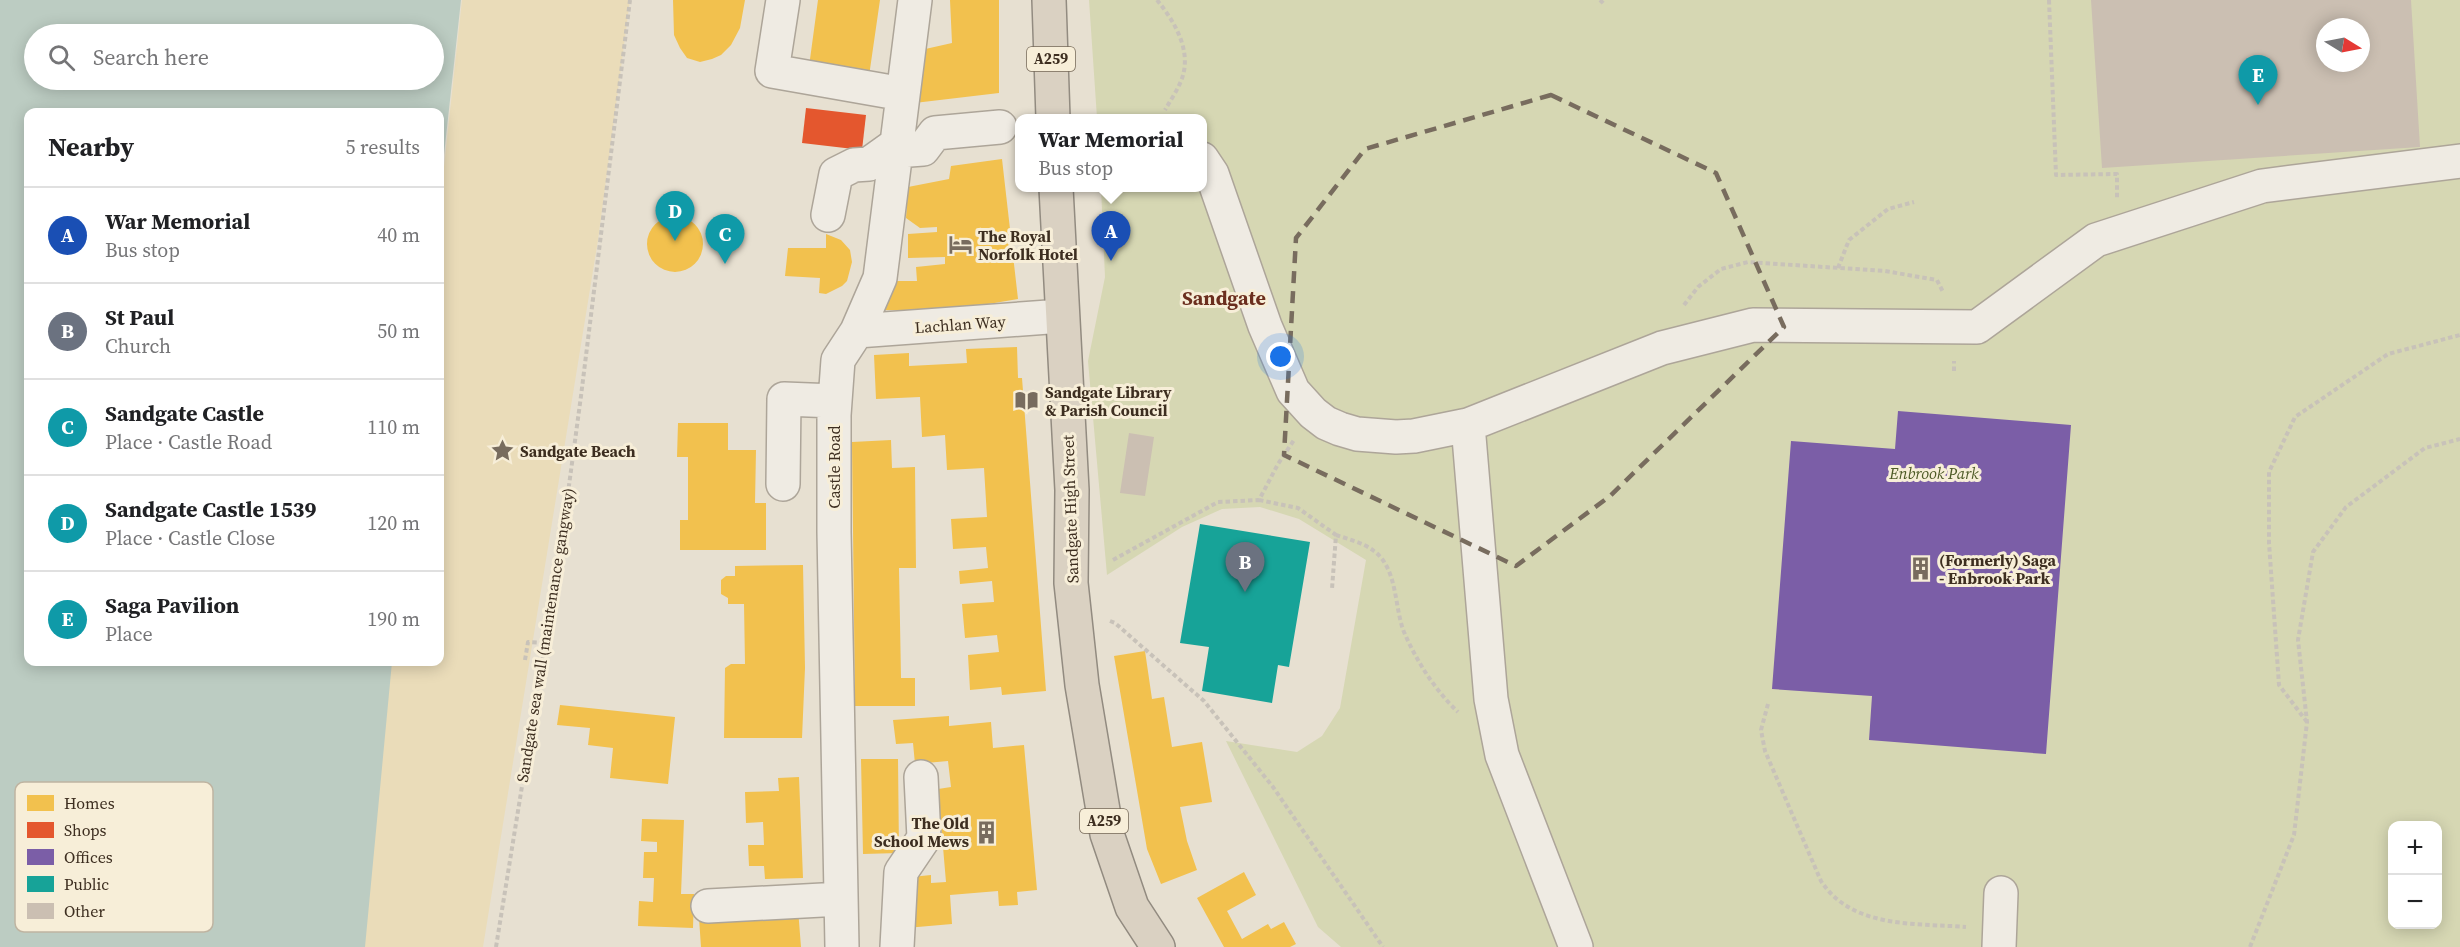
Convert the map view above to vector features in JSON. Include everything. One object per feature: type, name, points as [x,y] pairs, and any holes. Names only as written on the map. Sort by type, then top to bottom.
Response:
[{"type":"highway","name":"A259","points":[[1049,0],[1053,114]]},
{"type":"highway","name":"Sandgate High Street","points":[[1056,192],[1072,490],[1071,583],[1082,686],[1107,834],[1132,907],[1158,947]]},
{"type":"street","points":[[783,0],[772,71],[903,94]]},
{"type":"street","name":"Castle Road","points":[[842,947],[834,556],[835,400],[838,360],[857,331],[880,278],[915,0]]},
{"type":"street","points":[[828,215],[836,174],[854,165],[869,164],[896,148],[923,149],[935,133],[1000,127]]},
{"type":"street","points":[[1207,166],[1212,174],[1265,326],[1288,381],[1302,403],[1326,423],[1340,429],[1377,436],[1414,436],[1468,424],[1662,348],[1753,325],[1977,327],[2096,240],[2262,186],[2460,161]]},
{"type":"street","name":"Lachlan Way","points":[[857,331],[1062,316]]},
{"type":"street","points":[[783,484],[784,399],[835,400]]},
{"type":"street","points":[[1468,424],[1491,699],[1502,755],[1576,947]]},
{"type":"street","points":[[897,947],[901,872],[924,838],[921,777]]},
{"type":"street","points":[[2000,938],[2001,893]]},
{"type":"street","points":[[708,906],[842,899]]},
{"type":"path","name":"Sandgate sea wall (maintenance gangway)","points":[[496,947],[581,396],[630,0]]},
{"type":"path","points":[[1156,0],[1170,16],[1182,40],[1185,58],[1182,80],[1165,110]]},
{"type":"path","points":[[1600,0],[1605,5]]},
{"type":"path","points":[[2049,0],[2056,175],[2117,174],[2117,233]]},
{"type":"path","points":[[1838,268],[1849,240],[1888,208],[1914,202]]},
{"type":"path","points":[[2307,722],[2279,686],[2270,543],[2269,472],[2295,417],[2388,354],[2460,335]]},
{"type":"path","points":[[1259,500],[1278,464],[1313,413]]},
{"type":"path","points":[[2250,947],[2294,835],[2307,722],[2298,640],[2313,552],[2346,507],[2425,448],[2460,440]]},
{"type":"path","points":[[1113,560],[1218,502],[1259,500],[1298,508],[1336,535],[1375,551],[1386,565],[1403,630],[1442,697],[1459,713]]},
{"type":"path","points":[[1332,589],[1336,535]]},
{"type":"path","points":[[1102,618],[1115,622],[1204,701],[1273,787],[1383,947]]},
{"type":"path","points":[[525,660],[528,642],[544,644]]},
{"type":"path","points":[[1768,704],[1761,730],[1765,751],[1821,881],[1829,892],[1843,905],[1861,915],[1883,921],[2000,938]]},
{"type":"highlighted area","points":[[1551,95],[1716,173],[1784,327],[1610,496],[1516,566],[1284,455],[1296,238],[1365,149]]},
{"type":"green space","name":"Enbrook Park","points":[[1089,0],[2460,0],[2460,947],[1341,947],[1318,927],[1226,741],[1297,752],[1322,736],[1340,708],[1366,560],[1299,519],[1260,507],[1222,509],[1182,527],[1107,575],[1088,361],[1105,277],[1101,192],[1207,192],[1207,114],[1097,114]]},
{"type":"sand","points":[[462,0],[630,0],[598,240],[483,947],[182,947],[184,932],[213,932],[213,782],[202,782],[216,666],[444,666],[444,167]]},
{"type":"shaded area","points":[[0,0],[461,0],[444,155],[444,108],[24,108],[24,666],[392,666],[365,947],[0,947]]},
{"type":"building: Homes","points":[[673,0],[745,0],[740,28],[731,45],[721,55],[712,59],[700,62],[687,58],[674,35]]},
{"type":"building: Homes","points":[[818,0],[880,0],[868,83],[808,74]]},
{"type":"building: Homes","points":[[950,0],[999,0],[999,93],[906,104],[912,52],[952,43]]},
{"type":"building: Homes","name":"The Royal Norfolk Hotel","points":[[1002,159],[1018,299],[947,311],[882,310],[886,281],[917,281],[916,267],[945,264],[945,257],[908,258],[908,234],[937,232],[937,227],[920,228],[906,218],[908,187],[949,179],[951,166]]},
{"type":"building: Homes","points":[[670,216],[680,216],[695,224],[701,233],[703,244],[701,255],[695,264],[680,272],[670,272],[659,267],[652,260],[647,249],[647,239],[652,228],[659,221]]},
{"type":"building: Homes","points":[[826,234],[841,240],[850,250],[852,262],[847,281],[826,294],[819,293],[820,278],[785,276],[788,248],[826,248]]},
{"type":"building: Homes","points":[[1017,347],[1018,378],[1022,378],[1046,691],[1002,695],[1001,687],[970,690],[968,655],[999,652],[997,635],[965,638],[962,604],[994,602],[992,581],[960,584],[959,571],[988,568],[986,547],[953,549],[951,519],[987,517],[984,468],[947,470],[945,435],[922,437],[920,397],[876,399],[874,355],[909,353],[909,366],[967,363],[966,349]]},
{"type":"building: Homes","points":[[678,423],[728,423],[728,450],[756,450],[755,503],[766,503],[766,550],[680,550],[680,520],[688,520],[688,457],[677,457]]},
{"type":"building: Homes","points":[[891,440],[892,468],[915,467],[916,568],[899,568],[901,678],[915,678],[915,706],[855,706],[852,442]]},
{"type":"building: Homes","points":[[803,565],[805,668],[802,738],[724,738],[725,668],[731,664],[745,664],[744,604],[728,604],[728,598],[721,594],[721,580],[726,576],[735,576],[735,566]]},
{"type":"building: Homes","points":[[1145,651],[1152,699],[1164,697],[1172,747],[1202,742],[1212,802],[1180,807],[1187,841],[1197,870],[1161,884],[1147,849],[1114,656]]},
{"type":"building: Homes","points":[[560,705],[675,717],[668,784],[610,778],[613,748],[588,745],[590,728],[557,725]]},
{"type":"building: Homes","name":"The Old School Mews","points":[[949,716],[949,726],[991,722],[993,748],[1024,745],[1037,890],[1017,892],[1018,905],[999,906],[998,891],[950,895],[952,924],[906,928],[902,878],[931,875],[931,883],[946,882],[938,789],[951,787],[948,761],[915,764],[913,743],[896,744],[893,720]]},
{"type":"building: Homes","points":[[861,759],[898,759],[899,853],[863,854]]},
{"type":"building: Homes","points":[[799,777],[803,878],[765,879],[764,866],[749,866],[748,845],[764,845],[763,822],[746,823],[745,792],[779,791],[778,778]]},
{"type":"building: Homes","points":[[642,819],[684,820],[681,894],[694,894],[693,928],[638,926],[639,901],[653,902],[654,878],[643,878],[644,852],[657,852],[657,842],[641,841]]},
{"type":"building: Homes","points":[[1244,872],[1256,895],[1227,911],[1242,939],[1268,924],[1271,929],[1284,922],[1296,944],[1290,947],[1224,947],[1197,898]]},
{"type":"building: Homes","points":[[798,909],[801,947],[701,947],[699,918]]},
{"type":"building: Shops","points":[[806,108],[866,115],[862,150],[802,143]]},
{"type":"building: Offices","name":"(Formerly) Saga - Enbrook Park","points":[[1898,411],[2071,425],[2046,754],[1869,740],[1872,696],[1772,689],[1791,441],[1895,449]]},
{"type":"building: Public","points":[[1200,524],[1310,542],[1289,667],[1278,665],[1272,703],[1202,691],[1209,647],[1180,643]]},
{"type":"building: Other","points":[[2091,0],[2411,0],[2420,147],[2102,168]]},
{"type":"building: Other","points":[[1129,433],[1154,437],[1145,496],[1120,493]]},
{"type":"place","name":"Saga Pavilion","points":[[2258,105]]},
{"type":"place","name":"Sandgate Castle 1539","points":[[675,241]]},
{"type":"place","name":"The Royal Norfolk Hotel","points":[[960,245]]},
{"type":"place","name":"War Memorial","points":[[1111,261]]},
{"type":"place","name":"Sandgate Castle","points":[[725,264]]},
{"type":"place","name":"Sandgate Library & Parish Council","points":[[1027,401]]},
{"type":"place","name":"Sandgate Beach","points":[[502,451]]},
{"type":"place","name":"(Formerly) Saga - Enbrook Park","points":[[1921,569]]},
{"type":"place","name":"St Paul","points":[[1245,592]]},
{"type":"place","name":"The Old School Mews","points":[[987,832]]},
{"type":"district","name":"Sandgate","points":[[1224,298]]}]
